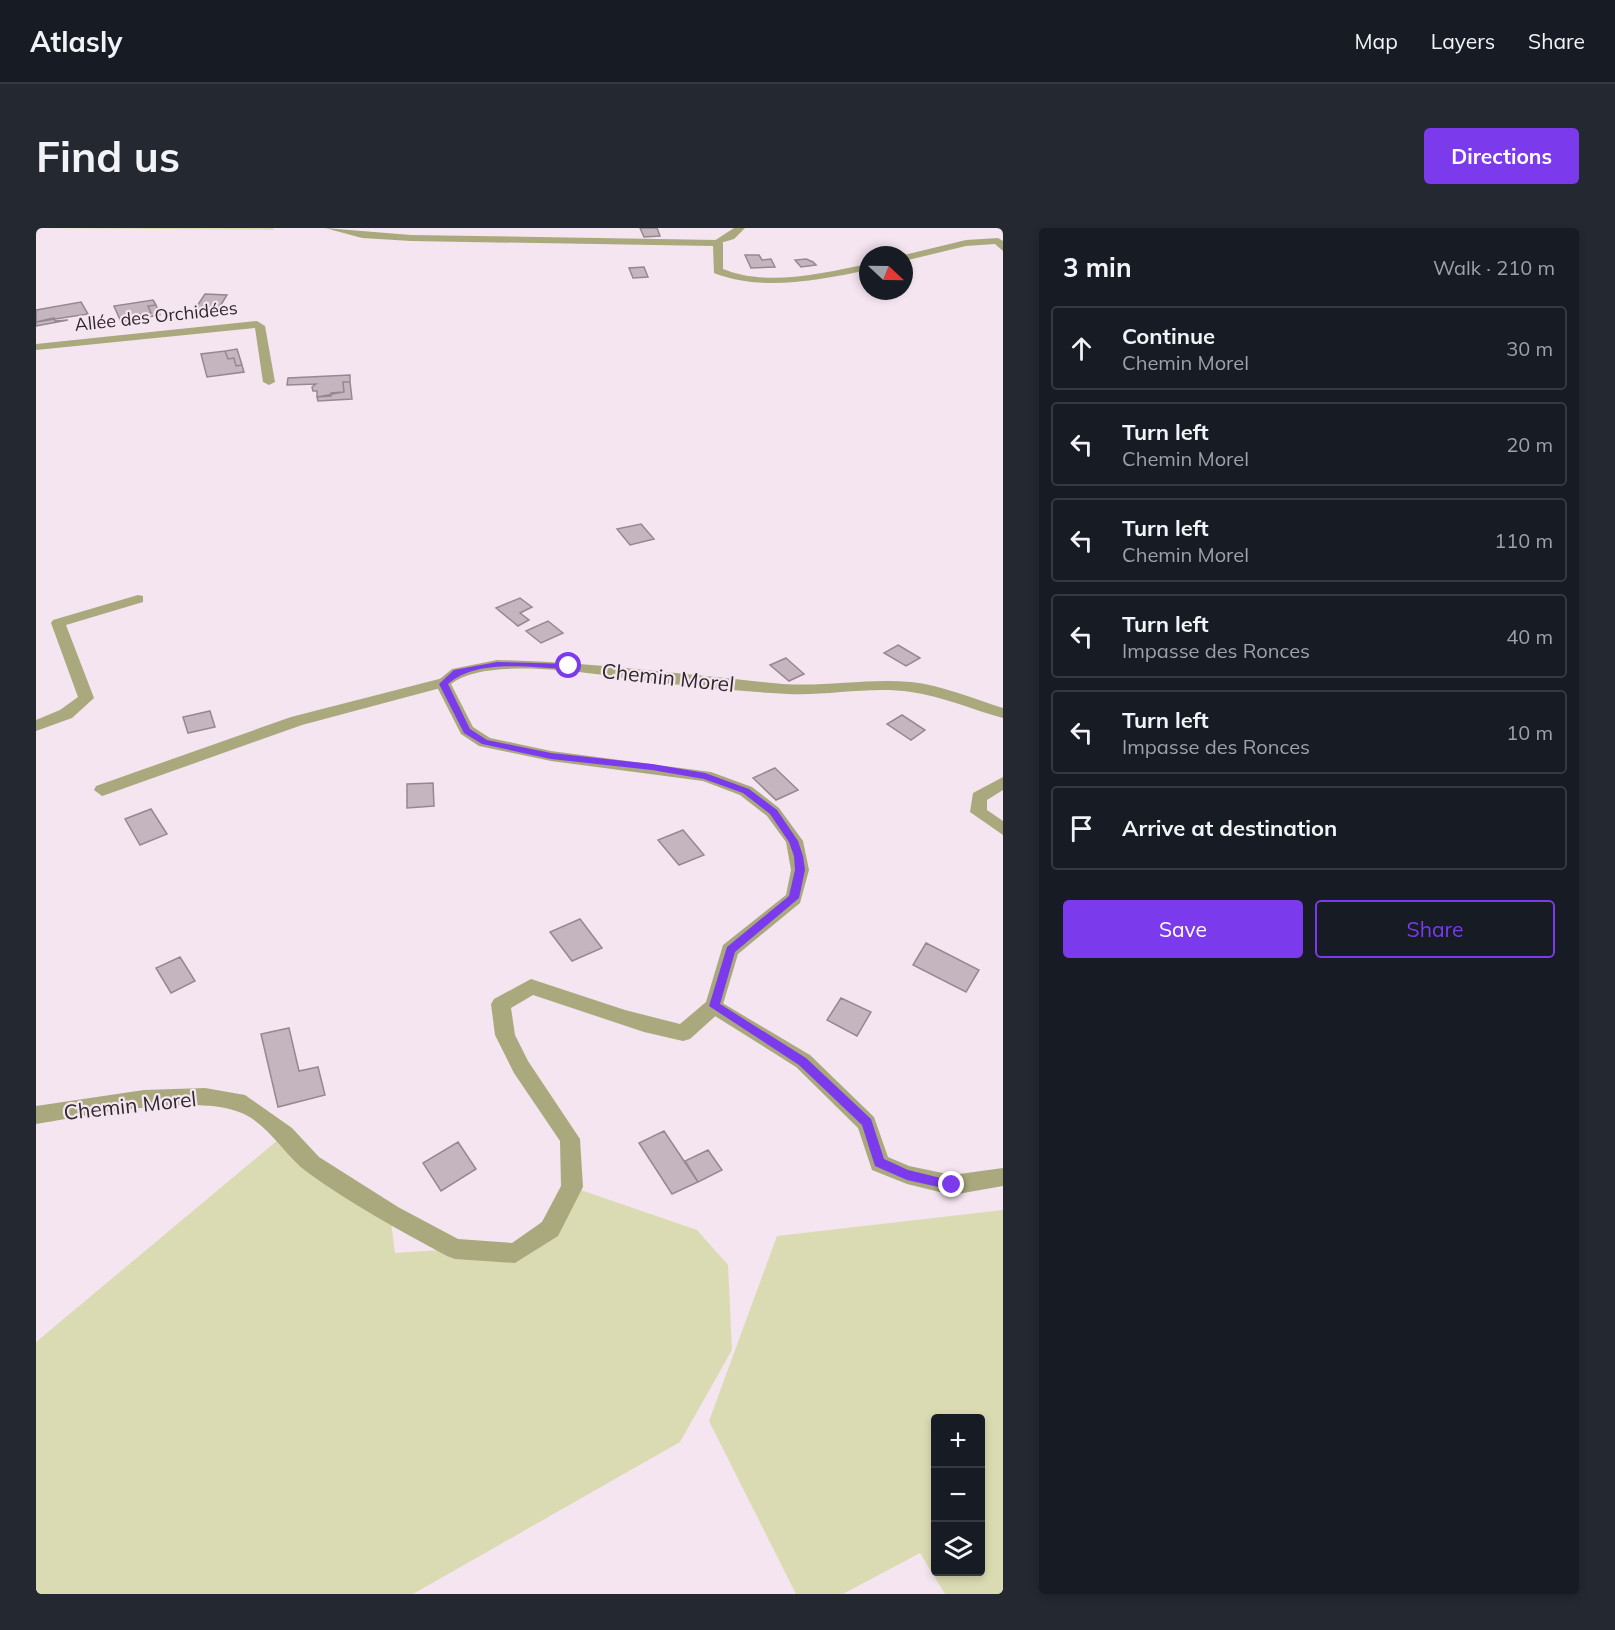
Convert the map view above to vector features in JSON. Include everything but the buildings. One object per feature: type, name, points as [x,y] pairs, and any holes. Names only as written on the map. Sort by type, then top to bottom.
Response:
[{"type":"street","points":[[330,228],[363,235],[411,238],[718,243],[731,237],[740,228]]},
{"type":"street","points":[[718,243],[718,271],[732,278],[780,279],[859,268]]},
{"type":"street","points":[[913,256],[966,243],[1000,244]]},
{"type":"street","name":"Allée des Orchidées","points":[[36,347],[257,324],[260,326],[269,382]]},
{"type":"street","points":[[36,726],[66,714],[86,698],[58,623],[138,599]]},
{"type":"street","name":"Chemin Morel","points":[[102,790],[297,721],[443,684],[457,672],[497,665],[569,666],[660,678],[790,689],[873,685],[913,687],[1003,713]]},
{"type":"street","points":[[443,684],[467,730],[485,742],[551,756],[652,767],[705,776],[746,791],[773,812],[794,841],[798,856],[800,870],[794,898],[730,950],[714,1006],[803,1061],[867,1123],[879,1163],[907,1175],[952,1185],[1003,1177]]},
{"type":"street","points":[[1003,783],[978,798],[978,812],[1003,830]]},
{"type":"street","name":"Chemin Morel","points":[[36,1115],[144,1099],[205,1097],[245,1104],[285,1134],[312,1164],[390,1214],[455,1249],[515,1253],[550,1229],[572,1187],[570,1139],[521,1067],[505,1035],[501,1004],[531,987],[573,999],[652,1028],[683,1033],[714,1006]]},
{"type":"green space","points":[[36,228],[274,228],[273,230]]},
{"type":"green space","points":[[285,1134],[390,1214],[395,1253],[455,1249],[515,1253],[572,1187],[697,1230],[728,1265],[732,1350],[680,1442],[413,1594],[36,1594],[36,1342]]},
{"type":"green space","points":[[1003,1210],[1003,1594],[945,1594],[934,1576],[985,1576],[985,1414],[931,1414],[931,1571],[920,1553],[843,1594],[796,1594],[709,1421],[777,1236]]},
{"type":"route","points":[[569,666],[497,665],[457,672],[443,684],[467,730],[485,742],[551,756],[652,767],[705,776],[746,791],[773,812],[794,841],[798,856],[800,870],[794,898],[730,950],[714,1006],[803,1061],[867,1123],[879,1163],[907,1175],[952,1185]]}]
